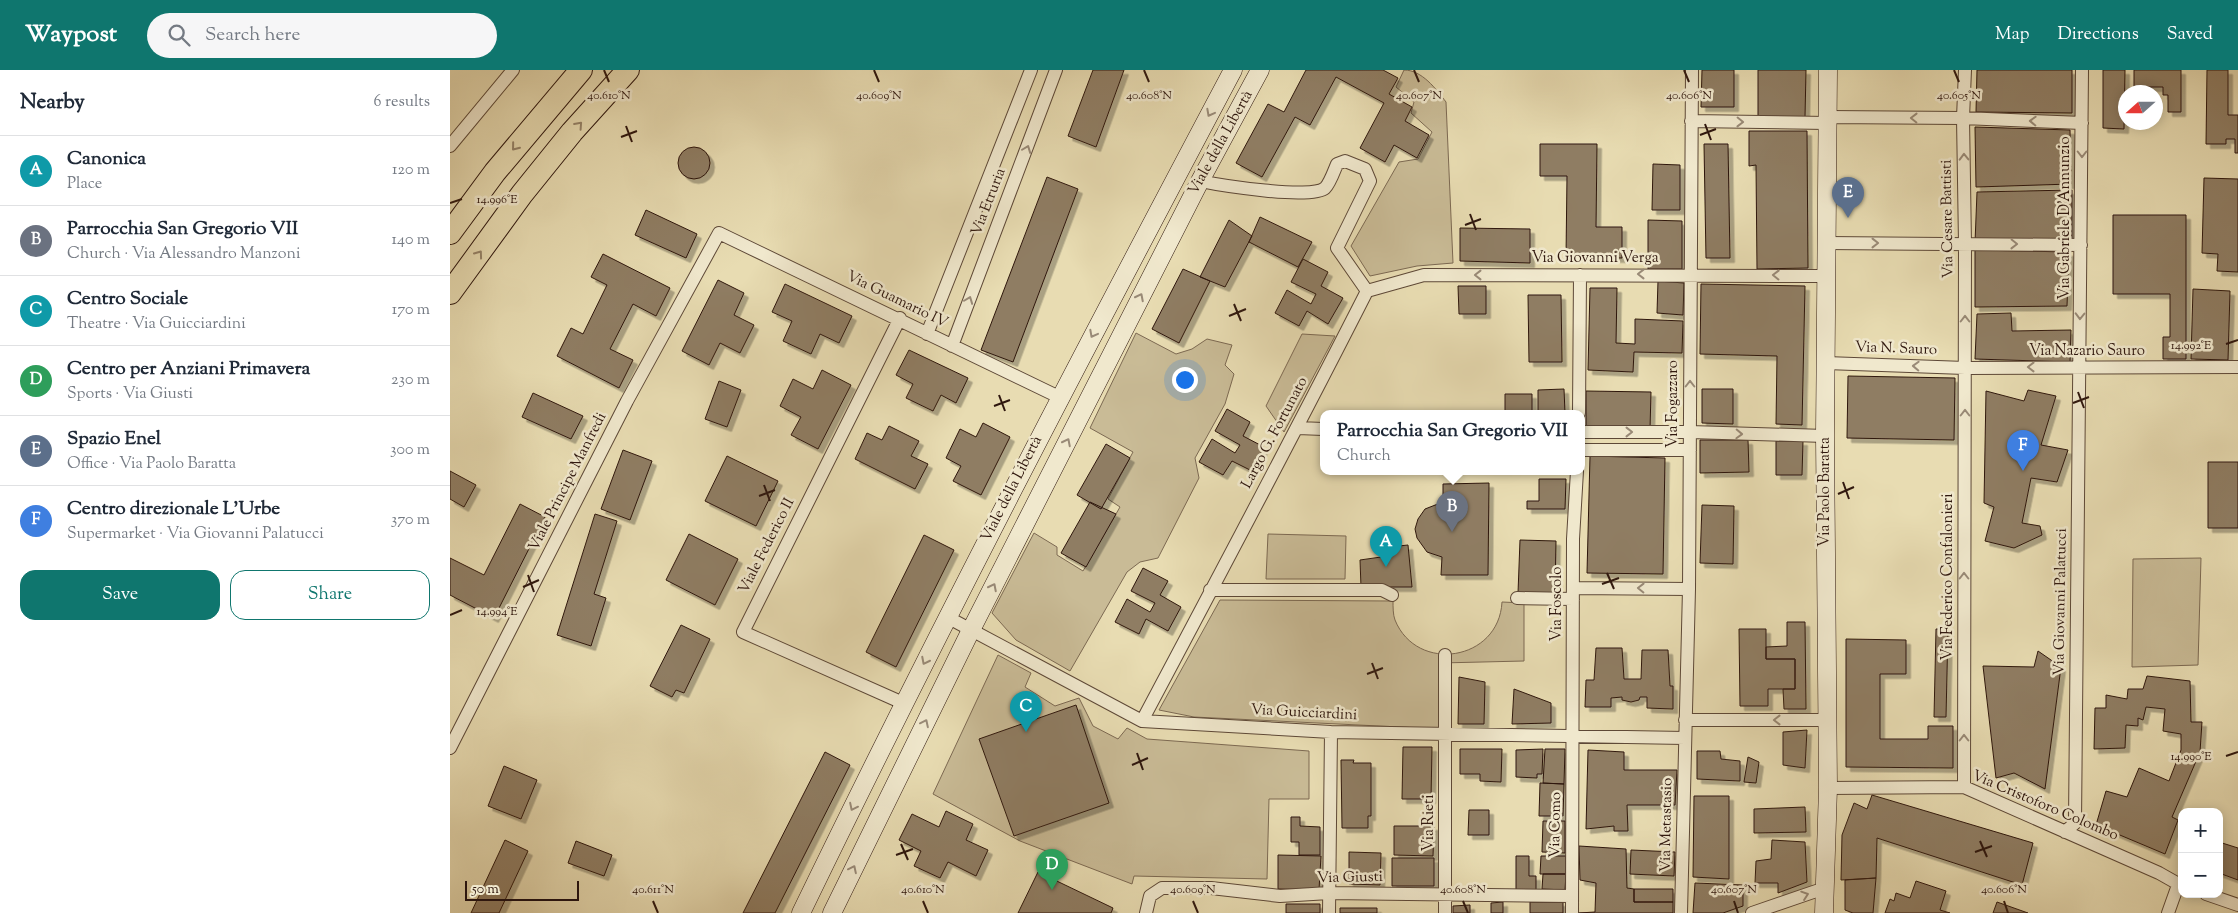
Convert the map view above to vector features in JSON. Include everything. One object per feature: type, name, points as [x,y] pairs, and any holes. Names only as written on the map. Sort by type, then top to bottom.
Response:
[{"type":"highway","points":[[450,234],[494,172],[581,70]]},
{"type":"highway","points":[[450,293],[522,194],[572,132],[628,70]]},
{"type":"street","points":[[450,146],[513,70]]},
{"type":"street","name":"Via Etruria","points":[[928,334],[1031,70]]},
{"type":"street","name":"Via Etruria","points":[[952,346],[1056,70]]},
{"type":"street","name":"Viale della Libertà","points":[[802,913],[903,703],[1059,397],[1233,70]]},
{"type":"street","name":"Viale della Libertà","points":[[832,913],[971,630],[1200,181],[1260,70]]},
{"type":"street","name":"Via Fogazzaro","points":[[1685,738],[1690,720],[1692,70]]},
{"type":"street","name":"Via Paolo Baratta","points":[[1824,913],[1828,788],[1826,720],[1825,276],[1828,70]]},
{"type":"street","name":"Via Cesare Battisti","points":[[1965,70],[1963,118],[1965,368]]},
{"type":"street","name":"Via Gabriele D'Annunzio","points":[[2080,367],[2082,70]]},
{"type":"street","points":[[1691,121],[1963,118],[2082,123]]},
{"type":"street","points":[[1200,181],[1236,187],[1312,194],[1325,188],[1337,164],[1344,161],[1365,169],[1370,181],[1337,248],[1368,291]]},
{"type":"street","name":"Via Guamario IV","points":[[719,233],[900,318],[952,346],[1059,397]]},
{"type":"street","name":"Viale Principe Manfredi","points":[[450,748],[627,401],[719,233]]},
{"type":"street","points":[[1826,243],[2081,245]]},
{"type":"street","points":[[1579,410],[1580,274]]},
{"type":"street","name":"Via Giovanni Verga","points":[[1368,291],[1424,275],[1690,274],[1825,276]]},
{"type":"street","name":"Largo G. Fortunato","points":[[1142,721],[1210,590],[1298,428],[1368,291]]},
{"type":"street","name":"Viale Federico II","points":[[900,318],[743,632],[903,703]]},
{"type":"street","name":"Via N. Sauro","points":[[1826,363],[1965,368]]},
{"type":"street","name":"Via Giovanni Palatucci","points":[[2065,832],[2075,824],[2080,367]]},
{"type":"street","name":"Via Nazario Sauro","points":[[1965,368],[2238,367]]},
{"type":"street","name":"Via Federico Confalonieri","points":[[1964,787],[1965,368]]},
{"type":"street","points":[[1298,428],[1320,429]]},
{"type":"street","points":[[1585,432],[1690,432],[1825,436]]},
{"type":"street","points":[[1585,450],[1690,450]]},
{"type":"street","name":"Via Foscolo","points":[[1573,737],[1573,593],[1577,475]]},
{"type":"street","points":[[1517,598],[1573,593],[1690,589]]},
{"type":"street","points":[[1210,590],[1382,590],[1392,595]]},
{"type":"street","name":"Via Guicciardini","points":[[947,618],[1142,721],[1331,732],[1685,738]]},
{"type":"street","name":"Via Rieti","points":[[1445,655],[1445,913]]},
{"type":"street","points":[[1690,720],[1826,720]]},
{"type":"street","points":[[1329,913],[1331,732]]},
{"type":"street","name":"Via Como","points":[[1572,913],[1573,737]]},
{"type":"street","name":"Via Metastasio","points":[[1681,913],[1685,738]]},
{"type":"street","name":"Via Cristoforo Colombo","points":[[1828,788],[1964,787],[2159,873],[2178,885]]},
{"type":"street","name":"Via Giusti","points":[[1146,913],[1150,896],[1162,888],[1211,888],[1280,896],[1329,893],[1571,896]]},
{"type":"street","points":[[1752,913],[1825,888]]},
{"type":"street","points":[[2168,913],[2178,890]]},
{"type":"street","points":[[2218,898],[2238,905]]},
{"type":"shaded area","points":[[1404,70],[1417,73],[1423,77],[1446,102],[1453,263],[1417,266],[1370,276],[1351,246],[1399,162],[1418,159],[1432,132],[1411,113],[1414,102],[1396,87]]},
{"type":"shaded area","points":[[1136,333],[1176,354],[1192,349],[1207,339],[1232,345],[1225,365],[1234,374],[1225,404],[1195,458],[1199,478],[1158,558],[1140,562],[1127,572],[1070,671],[1016,640],[992,613],[1034,533],[1057,547],[1057,555],[1083,571],[1120,507],[1108,499],[1133,452],[1090,428]]},
{"type":"shaded area","points":[[1302,334],[1335,336],[1284,432],[1266,406]]},
{"type":"shaded area","points":[[1268,534],[1346,536],[1345,579],[1266,579]]},
{"type":"shaded area","points":[[2201,558],[2198,665],[2132,667],[2133,559]]},
{"type":"shaded area","points":[[1220,600],[1393,601],[1395,620],[1406,637],[1421,648],[1438,654],[1456,653],[1473,648],[1487,637],[1497,622],[1502,602],[1524,603],[1524,661],[1440,663],[1441,729],[1194,717],[1159,710]]},
{"type":"shaded area","points":[[998,655],[1031,673],[1025,687],[1055,706],[1079,698],[1093,726],[1118,739],[1127,728],[1147,739],[1309,751],[1309,799],[1269,799],[1267,879],[1134,876],[1132,884],[1020,841],[933,794]]},
{"type":"building","points":[[1093,70],[1124,70],[1096,147],[1068,136]]},
{"type":"building","points":[[1306,70],[1383,70],[1398,78],[1389,94],[1412,107],[1405,121],[1429,135],[1417,158],[1394,145],[1385,162],[1360,148],[1384,103],[1336,77],[1310,125],[1295,117],[1262,177],[1236,163],[1268,104],[1284,112]]},
{"type":"building","points":[[1702,70],[1734,70],[1734,107],[1701,107]]},
{"type":"building","points":[[1758,70],[1806,70],[1805,117],[1758,117]]},
{"type":"building","points":[[1977,70],[2072,70],[2072,113],[1976,112]]},
{"type":"building","points":[[2103,70],[2125,70],[2125,85],[2118,85],[2118,129],[2103,128]]},
{"type":"building","points":[[2134,70],[2181,70],[2181,112],[2168,112],[2168,95],[2163,95],[2163,85],[2134,85]]},
{"type":"building","points":[[2207,70],[2228,70],[2228,115],[2238,115],[2238,153],[2235,153],[2235,139],[2226,139],[2226,144],[2206,144]]},
{"type":"building","points":[[1975,127],[2070,130],[2071,184],[1976,187]]},
{"type":"building","points":[[1749,131],[1807,131],[1808,268],[1757,269],[1756,165],[1749,166]]},
{"type":"building","points":[[1540,144],[1597,144],[1596,227],[1622,227],[1622,258],[1566,257],[1567,176],[1540,176]]},
{"type":"building","points":[[1704,144],[1728,144],[1730,258],[1706,258]]},
{"type":"building","points":[[694,147],[700,148],[705,152],[709,157],[709,169],[705,174],[700,178],[694,179],[688,178],[683,174],[679,169],[678,163],[679,157],[683,152],[688,148]]},
{"type":"building","points":[[1653,164],[1680,165],[1680,210],[1652,210]]},
{"type":"building","points":[[1047,177],[1078,189],[1013,362],[981,350]]},
{"type":"building","points":[[2204,178],[2238,179],[2238,272],[2217,271],[2218,254],[2202,253]]},
{"type":"building","points":[[2072,190],[2072,242],[1975,243],[1977,192]]},
{"type":"building","points":[[646,210],[697,234],[686,258],[635,235]]},
{"type":"building","points":[[2113,215],[2186,215],[2186,359],[2163,359],[2163,337],[2170,337],[2170,294],[2113,294]]},
{"type":"building","points":[[1260,217],[1312,242],[1298,267],[1249,242]]},
{"type":"building","points":[[1229,220],[1252,236],[1225,287],[1200,277]]},
{"type":"building","points":[[1648,220],[1682,221],[1682,269],[1648,269]]},
{"type":"building","points":[[1460,228],[1530,229],[1530,263],[1460,261]]},
{"type":"building","points":[[1975,250],[2069,252],[2067,306],[1975,307]]},
{"type":"building","points":[[603,254],[670,288],[656,316],[633,304],[610,349],[633,360],[619,388],[557,356],[571,328],[583,334],[607,285],[591,277]]},
{"type":"building","points":[[1303,259],[1328,272],[1321,286],[1343,298],[1328,324],[1307,311],[1299,326],[1275,313],[1287,290],[1311,304],[1316,294],[1291,282]]},
{"type":"building","points":[[1183,269],[1210,281],[1179,343],[1152,329]]},
{"type":"building","points":[[718,280],[744,293],[734,315],[754,325],[740,353],[720,343],[709,365],[682,351]]},
{"type":"building","points":[[1658,281],[1684,283],[1683,315],[1657,313]]},
{"type":"building","points":[[785,284],[852,316],[839,343],[820,334],[811,354],[783,341],[792,321],[772,312]]},
{"type":"building","points":[[1701,284],[1805,286],[1802,425],[1776,424],[1777,356],[1700,354]]},
{"type":"building","points":[[1458,286],[1486,286],[1486,314],[1459,314]]},
{"type":"building","points":[[1590,288],[1617,288],[1616,343],[1635,344],[1635,319],[1683,321],[1682,353],[1634,352],[1633,372],[1588,370]]},
{"type":"building","points":[[2193,289],[2230,291],[2228,360],[2191,359]]},
{"type":"building","points":[[1528,295],[1561,295],[1562,362],[1529,362]]},
{"type":"building","points":[[2011,313],[2012,331],[2071,330],[2070,362],[1975,359],[1977,314]]},
{"type":"building","points":[[909,350],[968,378],[956,403],[941,395],[933,411],[906,398],[913,384],[896,375]]},
{"type":"building","points":[[822,370],[851,385],[818,449],[791,435],[801,417],[780,406],[793,379],[813,389]]},
{"type":"building","points":[[1848,376],[1955,378],[1954,440],[1847,438]]},
{"type":"building","points":[[719,381],[741,390],[727,427],[705,419]]},
{"type":"building","points":[[1564,389],[1565,410],[1538,410],[1538,390]]},
{"type":"building","points":[[1702,389],[1733,389],[1733,424],[1702,423]]},
{"type":"building","points":[[2028,390],[2056,396],[2041,445],[2068,450],[2057,482],[2031,478],[2022,523],[2040,526],[2042,535],[2014,548],[1985,541],[1994,507],[1984,503],[1986,391],[2024,401]]},
{"type":"building","points":[[1586,391],[1651,392],[1650,429],[1586,427]]},
{"type":"building","points":[[533,393],[583,416],[571,439],[522,417]]},
{"type":"building","points":[[1505,394],[1532,394],[1532,410],[1505,410]]},
{"type":"building","points":[[1227,409],[1250,422],[1243,436],[1264,447],[1252,471],[1232,461],[1223,475],[1199,462],[1212,439],[1235,453],[1240,445],[1215,431]]},
{"type":"building","points":[[983,423],[1010,437],[981,495],[953,481],[961,466],[946,458],[960,429],[976,437]]},
{"type":"building","points":[[889,426],[919,441],[911,456],[928,464],[915,489],[855,459],[867,433],[882,440]]},
{"type":"building","points":[[1700,440],[1748,440],[1749,472],[1700,473]]},
{"type":"building","points":[[1776,441],[1803,441],[1802,475],[1776,475]]},
{"type":"building","points":[[1106,444],[1130,458],[1101,509],[1077,495]]},
{"type":"building","points":[[623,450],[652,461],[630,520],[601,509]]},
{"type":"building","points":[[727,456],[778,481],[756,526],[705,501]]},
{"type":"building","points":[[1590,456],[1665,458],[1663,574],[1587,573]]},
{"type":"building","points":[[2208,462],[2238,462],[2238,528],[2208,528]]},
{"type":"building","points":[[450,471],[476,485],[464,507],[450,499]]},
{"type":"building","points":[[1539,479],[1566,479],[1565,509],[1527,509],[1527,501],[1539,501]]},
{"type":"building","points":[[1489,483],[1488,575],[1441,575],[1442,557],[1427,552],[1417,538],[1415,529],[1418,519],[1425,509],[1443,502],[1443,484]]},
{"type":"building","points":[[1090,502],[1116,514],[1086,567],[1061,553]]},
{"type":"building","points":[[520,504],[545,517],[494,618],[450,595],[450,558],[484,575]]},
{"type":"building","points":[[1702,505],[1734,506],[1733,564],[1700,563]]},
{"type":"building","points":[[595,514],[617,521],[594,594],[606,598],[591,646],[557,635]]},
{"type":"building","points":[[689,534],[738,559],[715,605],[666,580]]},
{"type":"building","points":[[924,535],[954,550],[896,667],[866,652]]},
{"type":"building","points":[[1520,540],[1556,541],[1555,594],[1518,593]]},
{"type":"building","points":[[1408,545],[1412,587],[1361,587],[1360,560],[1381,557],[1380,548]]},
{"type":"building","points":[[1143,568],[1168,581],[1160,595],[1181,607],[1168,631],[1146,619],[1139,634],[1115,622],[1127,599],[1150,612],[1155,603],[1131,591]]},
{"type":"building","points":[[1787,622],[1805,622],[1806,709],[1784,709],[1783,689],[1795,689],[1795,659],[1766,659],[1766,647],[1787,646]]},
{"type":"building","points":[[681,625],[710,639],[684,693],[676,690],[672,697],[650,686]]},
{"type":"building","points":[[1739,629],[1766,629],[1766,659],[1795,659],[1795,689],[1768,689],[1768,706],[1740,706]]},
{"type":"building","points":[[1936,629],[1948,629],[1946,717],[1934,717]]},
{"type":"building","points":[[1846,639],[1906,640],[1906,674],[1880,674],[1880,739],[1928,739],[1928,726],[1953,726],[1953,768],[1846,767]]},
{"type":"building","points":[[1596,648],[1622,648],[1624,679],[1641,679],[1642,650],[1668,650],[1670,686],[1673,686],[1673,709],[1647,708],[1647,697],[1640,697],[1639,700],[1631,702],[1622,700],[1622,697],[1611,698],[1611,707],[1585,707],[1586,680],[1594,680]]},
{"type":"building","points":[[2038,651],[2061,667],[2045,789],[2014,773],[1996,778],[1983,666],[2034,667]]},
{"type":"building","points":[[2147,676],[2190,681],[2191,722],[2202,722],[2200,752],[2172,817],[2178,820],[2165,854],[2096,825],[2106,791],[2127,797],[2139,768],[2169,781],[2181,750],[2181,734],[2163,731],[2165,709],[2146,707],[2143,720],[2138,718],[2138,726],[2126,725],[2125,748],[2094,749],[2095,708],[2106,708],[2106,695],[2127,699],[2128,689],[2143,689]]},
{"type":"building","points":[[1459,677],[1485,682],[1484,724],[1458,724]]},
{"type":"building","points":[[1514,689],[1551,703],[1551,723],[1512,724]]},
{"type":"building","points":[[1076,705],[1109,803],[1014,836],[979,739]]},
{"type":"building","points":[[1807,730],[1805,768],[1783,765],[1783,732]]},
{"type":"building","points":[[1403,747],[1432,747],[1431,799],[1402,799]]},
{"type":"building","points":[[1460,749],[1502,749],[1501,782],[1480,781],[1480,774],[1460,774]]},
{"type":"building","points":[[1543,749],[1542,774],[1537,774],[1537,778],[1516,777],[1516,750]]},
{"type":"building","points":[[1545,749],[1565,749],[1564,784],[1543,783]]},
{"type":"building","points":[[1588,750],[1624,752],[1624,770],[1677,770],[1675,805],[1627,805],[1628,831],[1614,831],[1614,826],[1586,829]]},
{"type":"building","points":[[1697,751],[1720,751],[1721,759],[1740,761],[1740,781],[1697,779]]},
{"type":"building","points":[[825,752],[850,765],[775,913],[743,913]]},
{"type":"building","points":[[1748,757],[1759,762],[1756,783],[1744,782]]},
{"type":"building","points":[[1341,760],[1354,760],[1353,763],[1371,763],[1371,816],[1368,816],[1368,828],[1342,828]]},
{"type":"building","points":[[504,766],[537,780],[521,819],[488,806]]},
{"type":"building","points":[[1540,783],[1564,784],[1563,816],[1539,816]]},
{"type":"building","points":[[1872,795],[2033,843],[2022,885],[1877,838],[1876,878],[1841,880],[1842,835],[1854,803],[1867,809]]},
{"type":"building","points":[[1694,796],[1729,796],[1729,879],[1693,877]]},
{"type":"building","points":[[1805,807],[1806,832],[1754,833],[1754,809]]},
{"type":"building","points":[[1469,810],[1489,810],[1489,835],[1468,835]]},
{"type":"building","points":[[946,811],[973,824],[966,840],[988,850],[976,876],[948,862],[940,878],[914,866],[921,851],[899,840],[912,814],[939,827]]},
{"type":"building","points":[[1291,817],[1300,817],[1300,826],[1320,827],[1320,855],[1299,855],[1299,842],[1291,842]]},
{"type":"building","points":[[1543,821],[1565,821],[1565,853],[1542,852]]},
{"type":"building","points":[[1394,826],[1434,826],[1433,856],[1394,855]]},
{"type":"building","points":[[505,840],[528,851],[499,913],[471,913]]},
{"type":"building","points":[[1772,840],[1805,842],[1807,882],[1778,893],[1778,883],[1755,883],[1756,861],[1771,859]]},
{"type":"building","points":[[576,841],[612,855],[604,876],[568,863]]},
{"type":"building","points":[[2223,843],[2238,848],[2238,880],[2223,874]]},
{"type":"building","points":[[1579,846],[1626,849],[1627,888],[1634,889],[1634,902],[1673,902],[1673,913],[1579,913],[1595,912],[1596,883],[1580,880]]},
{"type":"building","points":[[1631,850],[1675,852],[1674,876],[1630,874]]},
{"type":"building","points":[[1349,852],[1381,853],[1380,885],[1349,884]]},
{"type":"building","points":[[1278,855],[1321,856],[1319,890],[1278,889]]},
{"type":"building","points":[[1516,856],[1529,856],[1529,876],[1536,876],[1536,890],[1516,890]]},
{"type":"building","points":[[1541,856],[1566,856],[1566,874],[1540,874]]},
{"type":"building","points":[[1392,858],[1434,858],[1434,886],[1392,886]]},
{"type":"building","points":[[1038,872],[1113,908],[1111,913],[1018,913]]},
{"type":"building","points":[[1543,874],[1566,874],[1565,890],[1542,889]]},
{"type":"building","points":[[1876,878],[1873,913],[1853,913],[1845,910],[1845,880]]},
{"type":"building","points":[[1916,881],[1946,891],[1940,910],[1950,913],[1885,913],[1890,899],[1894,901],[1896,893],[1910,898]]},
{"type":"building","points":[[1695,883],[1743,885],[1743,906],[1723,913],[1693,913]]},
{"type":"building","points":[[1634,889],[1673,889],[1673,902],[1634,902]]},
{"type":"building","points":[[1503,902],[1503,913],[1491,913],[1491,903]]},
{"type":"building","points":[[1530,902],[1563,902],[1563,913],[1530,913]]},
{"type":"building","points":[[1997,902],[2028,913],[1993,913]]},
{"type":"building","points":[[1286,904],[1320,904],[1320,913],[1286,913]]},
{"type":"building","points":[[1470,905],[1470,913],[1453,913],[1453,906]]},
{"type":"building","points":[[1340,908],[1377,908],[1377,913],[1340,913]]},
{"type":"place","name":"Spazio Enel","points":[[1848,218]]},
{"type":"place","name":"Centro direzionale L'Urbe","points":[[2023,471]]},
{"type":"place","name":"Parrocchia San Gregorio VII","points":[[1452,532]]},
{"type":"place","name":"Canonica","points":[[1386,567]]},
{"type":"place","name":"Centro Sociale","points":[[1026,732]]},
{"type":"place","name":"Centro per Anziani Primavera","points":[[1052,890]]}]
